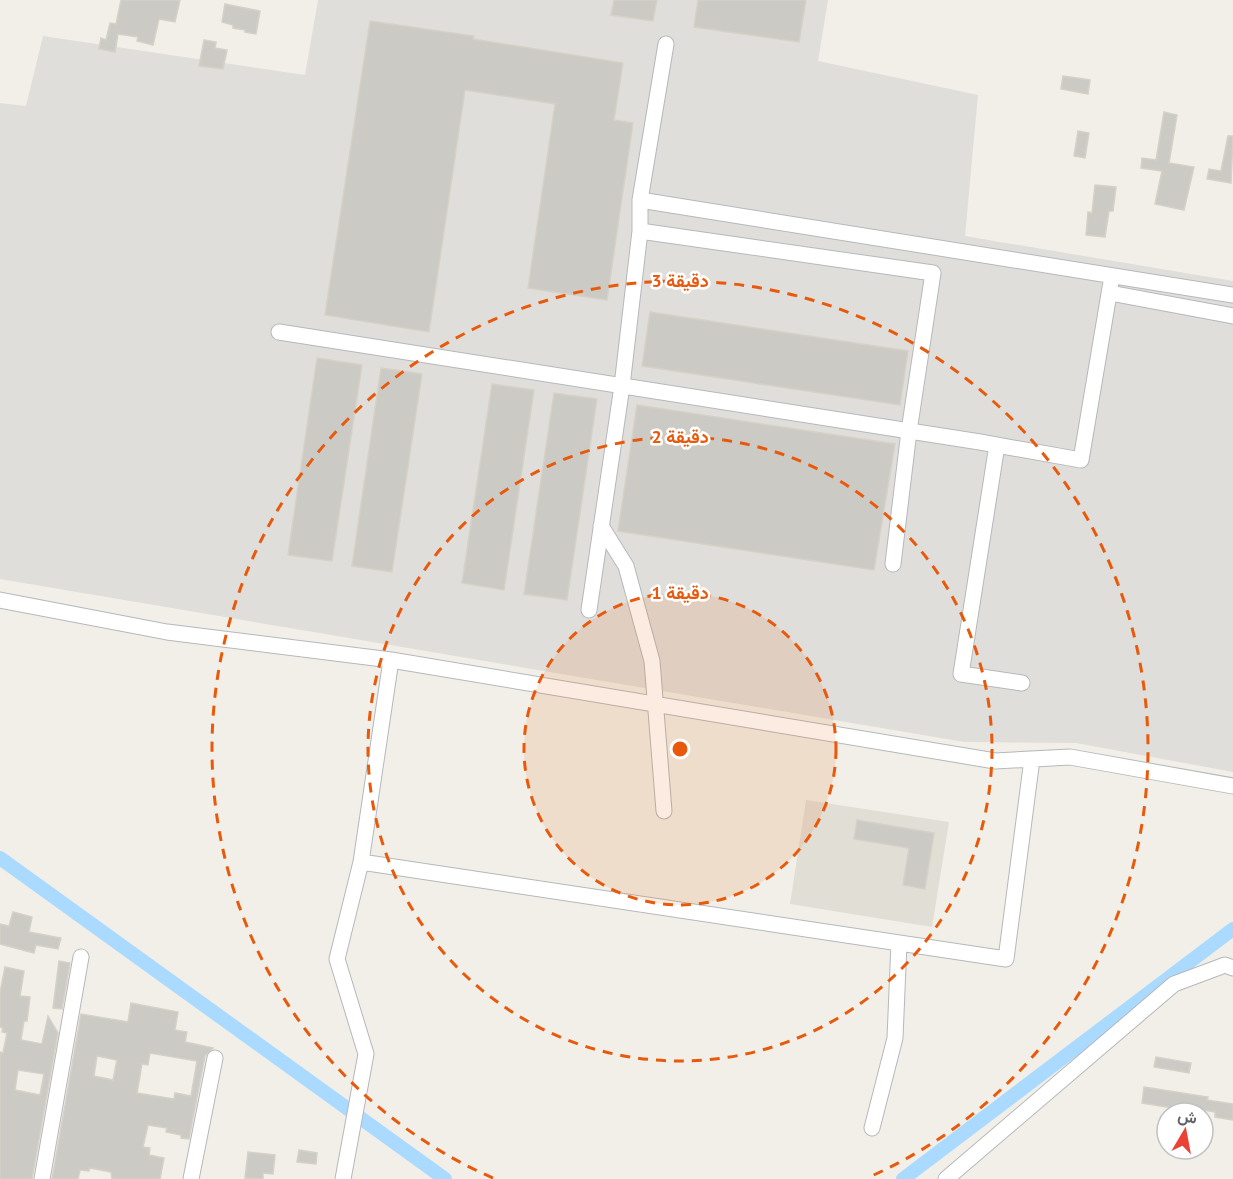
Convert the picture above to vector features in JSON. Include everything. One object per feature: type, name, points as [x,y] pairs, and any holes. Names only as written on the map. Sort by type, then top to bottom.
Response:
[{"type":"street","points":[[589,610],[622,386],[640,231],[640,200],[666,44]]},
{"type":"street","points":[[640,200],[1233,295]]},
{"type":"street","points":[[640,231],[933,273],[909,431],[893,564]]},
{"type":"street","points":[[279,332],[1081,460],[1112,276]]},
{"type":"street","points":[[1110,293],[1233,316]]},
{"type":"street","points":[[997,445],[961,674],[1022,683]]},
{"type":"street","points":[[601,526],[626,566],[652,661],[664,811]]},
{"type":"street","points":[[0,600],[167,632],[391,660],[995,761],[1070,757],[1233,786]]},
{"type":"street","points":[[343,1179],[366,1054],[337,959],[361,862],[391,660]]},
{"type":"street","points":[[361,862],[1006,959],[1032,759]]},
{"type":"street","points":[[873,1128],[895,1038],[900,943]]},
{"type":"street","points":[[42,1179],[81,957]]},
{"type":"street","points":[[946,1179],[1174,984],[1225,965],[1233,968]]},
{"type":"street","points":[[191,1179],[214,1058]]},
{"type":"shaded area","points":[[318,0],[828,0],[818,61],[978,95],[965,236],[1233,281],[1233,772],[1076,743],[964,742],[0,579],[0,103],[26,106],[43,36],[305,75]]},
{"type":"shaded area","points":[[806,800],[949,822],[932,927],[790,904]]},
{"type":"building","points":[[121,0],[180,0],[175,22],[159,19],[153,45],[137,41],[138,37],[118,34],[115,52],[99,49],[101,38],[106,40],[110,23],[116,24]]},
{"type":"building","points":[[614,0],[657,0],[653,21],[611,15]]},
{"type":"building","points":[[698,0],[806,0],[799,42],[694,27]]},
{"type":"building","points":[[225,4],[260,11],[256,34],[233,28],[233,25],[222,22]]},
{"type":"building","points":[[370,21],[474,36],[473,39],[623,63],[614,120],[633,123],[607,300],[528,288],[555,104],[465,90],[429,332],[325,315]]},
{"type":"building","points":[[204,40],[216,42],[215,48],[227,50],[223,69],[199,66]]},
{"type":"building","points":[[1063,76],[1090,80],[1088,94],[1061,89]]},
{"type":"building","points":[[1164,112],[1177,115],[1169,163],[1194,167],[1184,210],[1155,204],[1162,171],[1141,168],[1142,158],[1156,160]]},
{"type":"building","points":[[1078,131],[1089,133],[1085,158],[1074,156]]},
{"type":"building","points":[[1228,136],[1233,136],[1231,183],[1207,179],[1209,169],[1221,171]]},
{"type":"building","points":[[1095,185],[1116,187],[1113,211],[1109,211],[1105,237],[1086,235],[1088,212],[1092,213]]},
{"type":"building","points":[[650,312],[908,351],[900,405],[642,366]]},
{"type":"building","points":[[317,358],[362,365],[332,561],[288,555]]},
{"type":"building","points":[[381,368],[422,374],[392,572],[352,566]]},
{"type":"building","points":[[492,384],[534,390],[504,590],[462,583]]},
{"type":"building","points":[[554,393],[597,399],[567,600],[524,594]]},
{"type":"building","points":[[637,405],[895,444],[874,570],[618,531]]},
{"type":"building","points":[[857,820],[934,833],[925,889],[903,885],[909,848],[854,839]]},
{"type":"building","points":[[13,912],[32,917],[29,932],[61,938],[58,949],[36,945],[34,953],[0,944],[0,924],[9,926]]},
{"type":"building","points":[[59,961],[70,963],[62,1009],[53,1008]]},
{"type":"building","points":[[5,967],[24,971],[20,996],[30,997],[27,1021],[24,1021],[21,1040],[42,1044],[48,1016],[58,1033],[32,1179],[0,1179],[0,1052],[3,1053],[7,1033],[2,1032],[3,1028],[0,1027],[0,993]],"holes":[[[18,1070],[44,1074],[40,1095],[15,1090]]]},
{"type":"building","points":[[131,1003],[178,1012],[175,1030],[187,1032],[185,1042],[213,1048],[205,1056],[189,1139],[166,1132],[167,1128],[148,1125],[143,1147],[150,1148],[149,1155],[164,1158],[160,1179],[112,1179],[111,1172],[90,1168],[89,1171],[80,1170],[78,1179],[52,1179],[81,1014],[128,1022]],"holes":[[[150,1053],[197,1061],[191,1096],[175,1093],[174,1099],[137,1093],[142,1064],[148,1065]],[[97,1056],[117,1060],[113,1080],[94,1076]]]},
{"type":"building","points":[[1156,1057],[1191,1063],[1189,1073],[1154,1067]]},
{"type":"building","points":[[1144,1087],[1208,1097],[1207,1100],[1214,1101],[1155,1101],[1155,1105],[1142,1103]]},
{"type":"building","points":[[1215,1101],[1233,1104],[1233,1120],[1215,1117]]},
{"type":"building","points":[[299,1150],[317,1153],[316,1164],[297,1162]]},
{"type":"building","points":[[248,1152],[275,1155],[273,1174],[263,1173],[263,1179],[245,1178]]},
{"type":"waterway","points":[[0,858],[445,1179]]},
{"type":"waterway","points":[[903,1179],[1233,929]]}]
